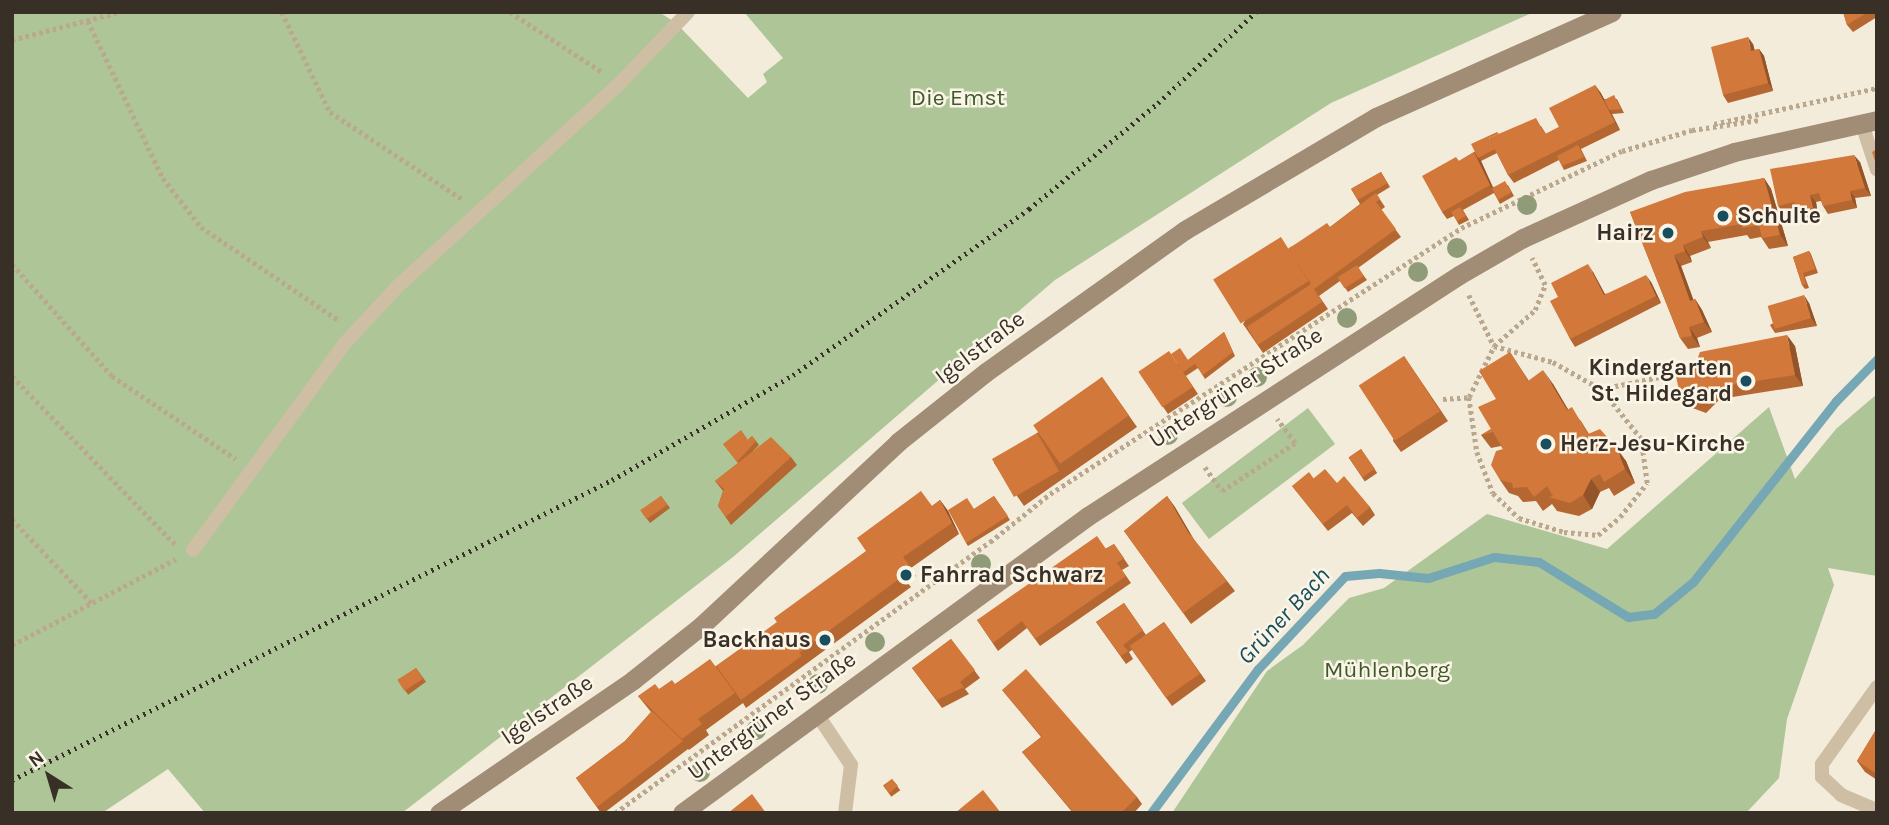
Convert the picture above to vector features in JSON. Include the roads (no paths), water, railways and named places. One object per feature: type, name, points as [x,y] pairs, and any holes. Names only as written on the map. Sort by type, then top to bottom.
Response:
[{"type":"main road","name":"Igelstraße","points":[[439,813],[633,680],[701,626],[898,442],[986,372],[1185,230],[1376,117],[1612,12]]},
{"type":"main road","name":"Untergrüner Straße","points":[[682,813],[1088,516],[1262,400],[1459,275],[1523,238],[1664,175],[1734,152],[1869,122]]},
{"type":"lane","points":[[193,550],[356,332],[480,212],[620,83],[688,12]]},
{"type":"lane","points":[[1869,122],[1877,170]]},
{"type":"lane","points":[[1877,687],[1822,764],[1822,777],[1841,795],[1877,810]]},
{"type":"lane","points":[[817,714],[851,765],[845,813]]},
{"type":"waterway","name":"Grüner Bach","points":[[1151,813],[1258,669],[1345,576],[1379,573],[1428,578],[1494,557],[1539,562],[1628,617],[1654,614],[1693,582],[1836,401],[1877,359]]},
{"type":"railway","points":[[12,780],[612,480],[793,375],[1029,209],[1158,103],[1256,12]]},
{"type":"place","name":"Schulte","points":[[1723,216]]},
{"type":"place","name":"Hairz","points":[[1668,233]]},
{"type":"place","name":"Kindergarten St. Hildegard","points":[[1746,381]]},
{"type":"place","name":"Herz-Jesu-Kirche","points":[[1546,444]]},
{"type":"place","name":"Fahrrad Schwarz","points":[[906,575]]},
{"type":"place","name":"Backhaus","points":[[825,640]]},
{"type":"park label","name":"Die Emst","points":[[958,98]]},
{"type":"park label","name":"Mühlenberg","points":[[1387,670]]}]
